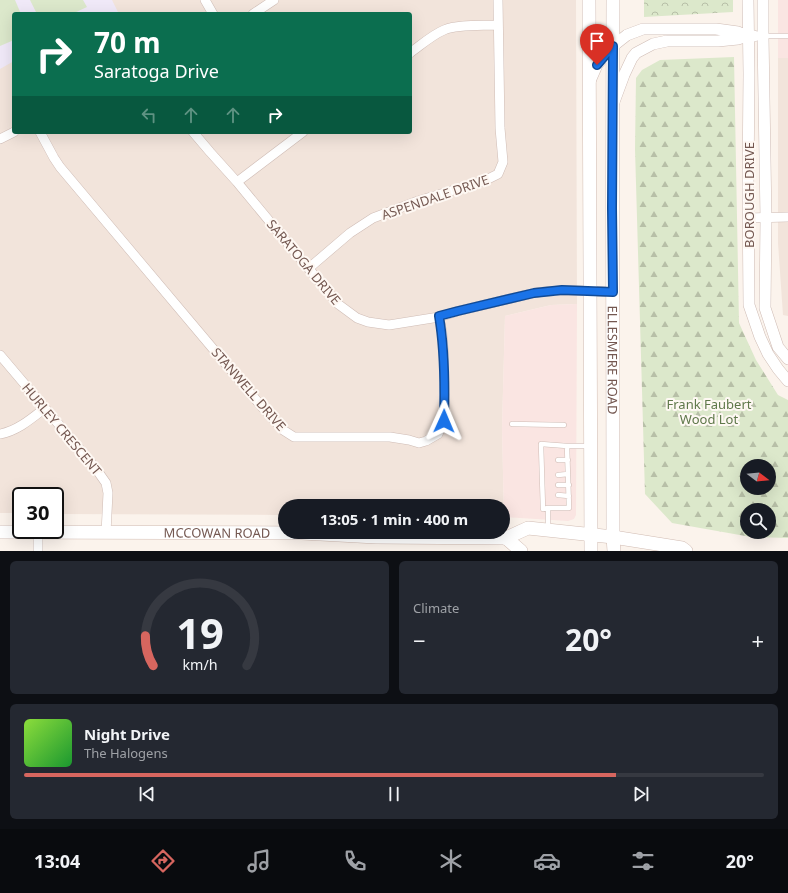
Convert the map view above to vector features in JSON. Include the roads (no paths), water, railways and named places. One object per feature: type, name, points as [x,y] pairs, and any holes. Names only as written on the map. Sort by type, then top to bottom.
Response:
[{"type":"main road","name":"ELLESMERE ROAD","points":[[589,0],[591,551]]},
{"type":"main road","name":"ELLESMERE ROAD","points":[[613,0],[612,208],[614,551]]},
{"type":"main road","name":"MCCOWAN ROAD","points":[[510,536],[528,528],[613,537],[682,548],[686,551]]},
{"type":"main road","name":"MCCOWAN ROAD","points":[[0,532],[12,532]]},
{"type":"main road","name":"MCCOWAN ROAD","points":[[64,532],[278,533]]},
{"type":"main road","points":[[507,539],[522,551]]},
{"type":"street","points":[[205,0],[212,12]]},
{"type":"street","points":[[256,12],[274,0]]},
{"type":"street","name":"ASPENDALE DRIVE","points":[[309,268],[350,234],[373,218],[418,200],[486,180],[498,174],[503,162],[500,128],[498,0]]},
{"type":"street","name":"BOROUGH DRIVE","points":[[748,0],[749,305],[760,337],[768,354],[778,369],[788,380]]},
{"type":"street","name":"BOROUGH DRIVE","points":[[763,0],[766,219],[765,308],[778,347],[788,359]]},
{"type":"street","points":[[412,52],[445,30],[458,26],[498,26]]},
{"type":"street","points":[[589,82],[597,65],[613,46],[627,35],[644,29],[716,29],[738,32],[748,36]]},
{"type":"street","points":[[613,103],[632,58],[636,53],[654,44],[667,41],[718,41],[738,39],[748,36],[763,36]]},
{"type":"street","points":[[0,139],[12,133]]},
{"type":"street","name":"STANWELL DRIVE","points":[[41,134],[60,167],[262,406],[283,430],[294,437],[390,437],[419,443],[438,434],[444,421],[444,357],[439,316]]},
{"type":"street","name":"SARATOGA DRIVE","points":[[195,134],[237,182],[338,304],[357,318],[368,322],[389,325],[439,316],[534,293],[562,290],[613,292]]},
{"type":"street","points":[[237,182],[300,134]]},
{"type":"street","points":[[749,218],[788,218]]},
{"type":"street","name":"HURLEY CRESCENT","points":[[0,355],[94,466],[106,483],[108,493],[106,533]]},
{"type":"street","points":[[0,434],[19,427],[44,408]]},
{"type":"street","points":[[38,539],[38,551]]},
{"type":"lane","points":[[763,36],[788,36]]},
{"type":"lane","points":[[512,424],[564,425]]},
{"type":"lane","points":[[567,446],[569,508],[543,509],[545,495],[544,461],[541,444],[590,446]]},
{"type":"lane","points":[[558,460],[568,460]]},
{"type":"lane","points":[[558,475],[568,474]]},
{"type":"lane","points":[[558,485],[569,485]]},
{"type":"lane","points":[[558,495],[569,496]]},
{"type":"lane","points":[[548,508],[548,530]]},
{"type":"park label","name":"Frank Faubert Wood Lot","points":[[709,412]]}]
